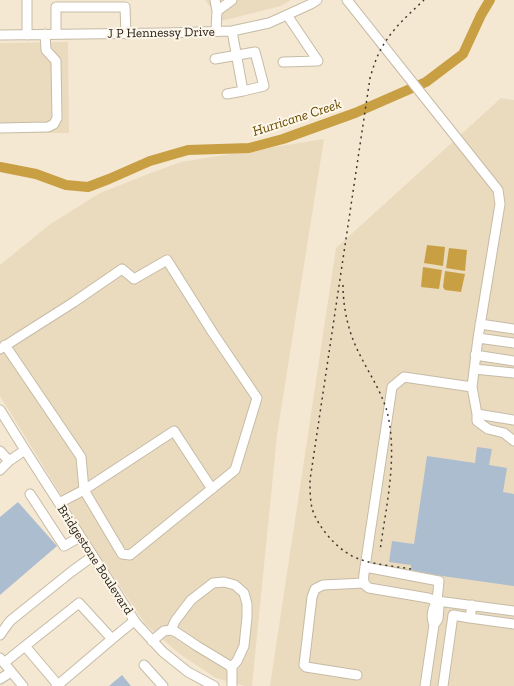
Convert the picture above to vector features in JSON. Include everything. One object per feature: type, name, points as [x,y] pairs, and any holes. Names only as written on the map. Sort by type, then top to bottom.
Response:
[{"type":"street","points":[[27,0],[27,35]]},
{"type":"street","points":[[215,0],[217,11],[216,31]]},
{"type":"street","points":[[217,11],[232,0]]},
{"type":"street","name":"J P Hennessy Drive","points":[[0,35],[232,31],[269,23],[317,0]]},
{"type":"street","points":[[346,0],[498,190],[500,204],[475,355],[472,387],[477,421],[488,429],[504,434],[514,441]]},
{"type":"street","points":[[56,34],[56,7],[125,7],[126,34]]},
{"type":"street","points":[[283,62],[318,61],[287,15]]},
{"type":"street","points":[[232,31],[243,91]]},
{"type":"street","points":[[0,128],[48,127],[54,124],[57,118],[56,62],[46,50],[45,34]]},
{"type":"street","points":[[215,59],[255,52],[264,86],[227,94]]},
{"type":"street","points":[[167,260],[257,398],[235,470],[130,555],[122,554],[84,490],[81,457],[3,347],[74,302],[122,269],[134,279],[167,260]]},
{"type":"street","points":[[480,324],[514,329]]},
{"type":"street","points":[[478,338],[514,343]]},
{"type":"street","points":[[475,355],[514,361]]},
{"type":"street","points":[[474,369],[514,373]]},
{"type":"street","points":[[443,686],[453,615],[510,623],[511,611],[437,601],[428,598],[369,588],[364,583],[365,567],[392,388],[404,376],[472,387]]},
{"type":"street","name":"Bridgestone Boulevard","points":[[0,413],[134,621],[163,652],[188,672],[214,686]]},
{"type":"street","points":[[477,414],[514,420]]},
{"type":"street","points":[[59,503],[84,490],[174,431],[212,489]]},
{"type":"street","points":[[0,470],[24,450]]},
{"type":"street","points":[[0,451],[9,461]]},
{"type":"street","points":[[30,494],[64,546],[80,537]]},
{"type":"street","points":[[0,635],[7,624],[93,556]]},
{"type":"street","points":[[365,567],[438,581],[437,601],[440,607],[438,619],[434,625],[425,686]]},
{"type":"street","points":[[171,630],[175,621],[191,600],[213,583],[224,582],[235,585],[244,593],[247,604],[247,617],[244,646],[237,661],[231,668]]},
{"type":"street","points":[[357,676],[306,667],[304,665],[312,597],[315,589],[323,585],[364,583]]},
{"type":"street","points":[[22,686],[2,660],[24,646],[79,603],[112,639]]},
{"type":"street","points":[[470,618],[472,605]]},
{"type":"street","points":[[24,646],[57,685],[134,621]]},
{"type":"street","points":[[152,641],[164,631],[171,630],[176,632],[230,666],[232,670],[232,686]]},
{"type":"street","points":[[144,665],[163,686]]},
{"type":"street","points":[[0,679],[11,672]]},
{"type":"shaded area","points":[[205,0],[291,0],[281,6],[221,21]]},
{"type":"shaded area","points":[[68,42],[69,133],[0,133],[0,43]]},
{"type":"shaded area","points":[[501,98],[514,100],[514,686],[270,686],[336,248]]},
{"type":"shaded area","points":[[324,139],[277,435],[252,686],[245,686],[216,678],[181,655],[146,625],[92,545],[0,396],[0,265],[49,225],[100,193],[151,173],[181,162]]},
{"type":"shaded area","points":[[427,245],[445,247],[443,266],[424,263]]},
{"type":"shaded area","points":[[449,248],[467,250],[465,271],[446,268]]},
{"type":"shaded area","points":[[423,267],[442,270],[439,289],[421,287]]},
{"type":"shaded area","points":[[445,271],[465,274],[461,292],[445,290],[443,287]]},
{"type":"building","points":[[477,447],[492,449],[489,465],[507,468],[503,492],[514,494],[514,586],[442,576],[411,570],[411,565],[389,562],[392,541],[414,544],[427,456],[475,463]]},
{"type":"building","points":[[18,502],[57,546],[0,595],[0,517]]},
{"type":"building","points":[[122,675],[131,686],[109,686]]},
{"type":"waterway","name":"Hurricane Creek","points":[[0,167],[36,174],[66,185],[88,187],[150,161],[188,150],[249,148],[283,139],[355,113],[426,82],[463,54],[481,15],[490,0]]},
{"type":"railway","points":[[411,569],[365,561],[352,556],[337,545],[324,531],[312,508],[310,480],[370,78],[373,67],[385,42],[401,23],[424,0]]},
{"type":"railway","points":[[343,285],[345,310],[351,335],[383,400],[390,425],[390,480],[380,551]]}]
